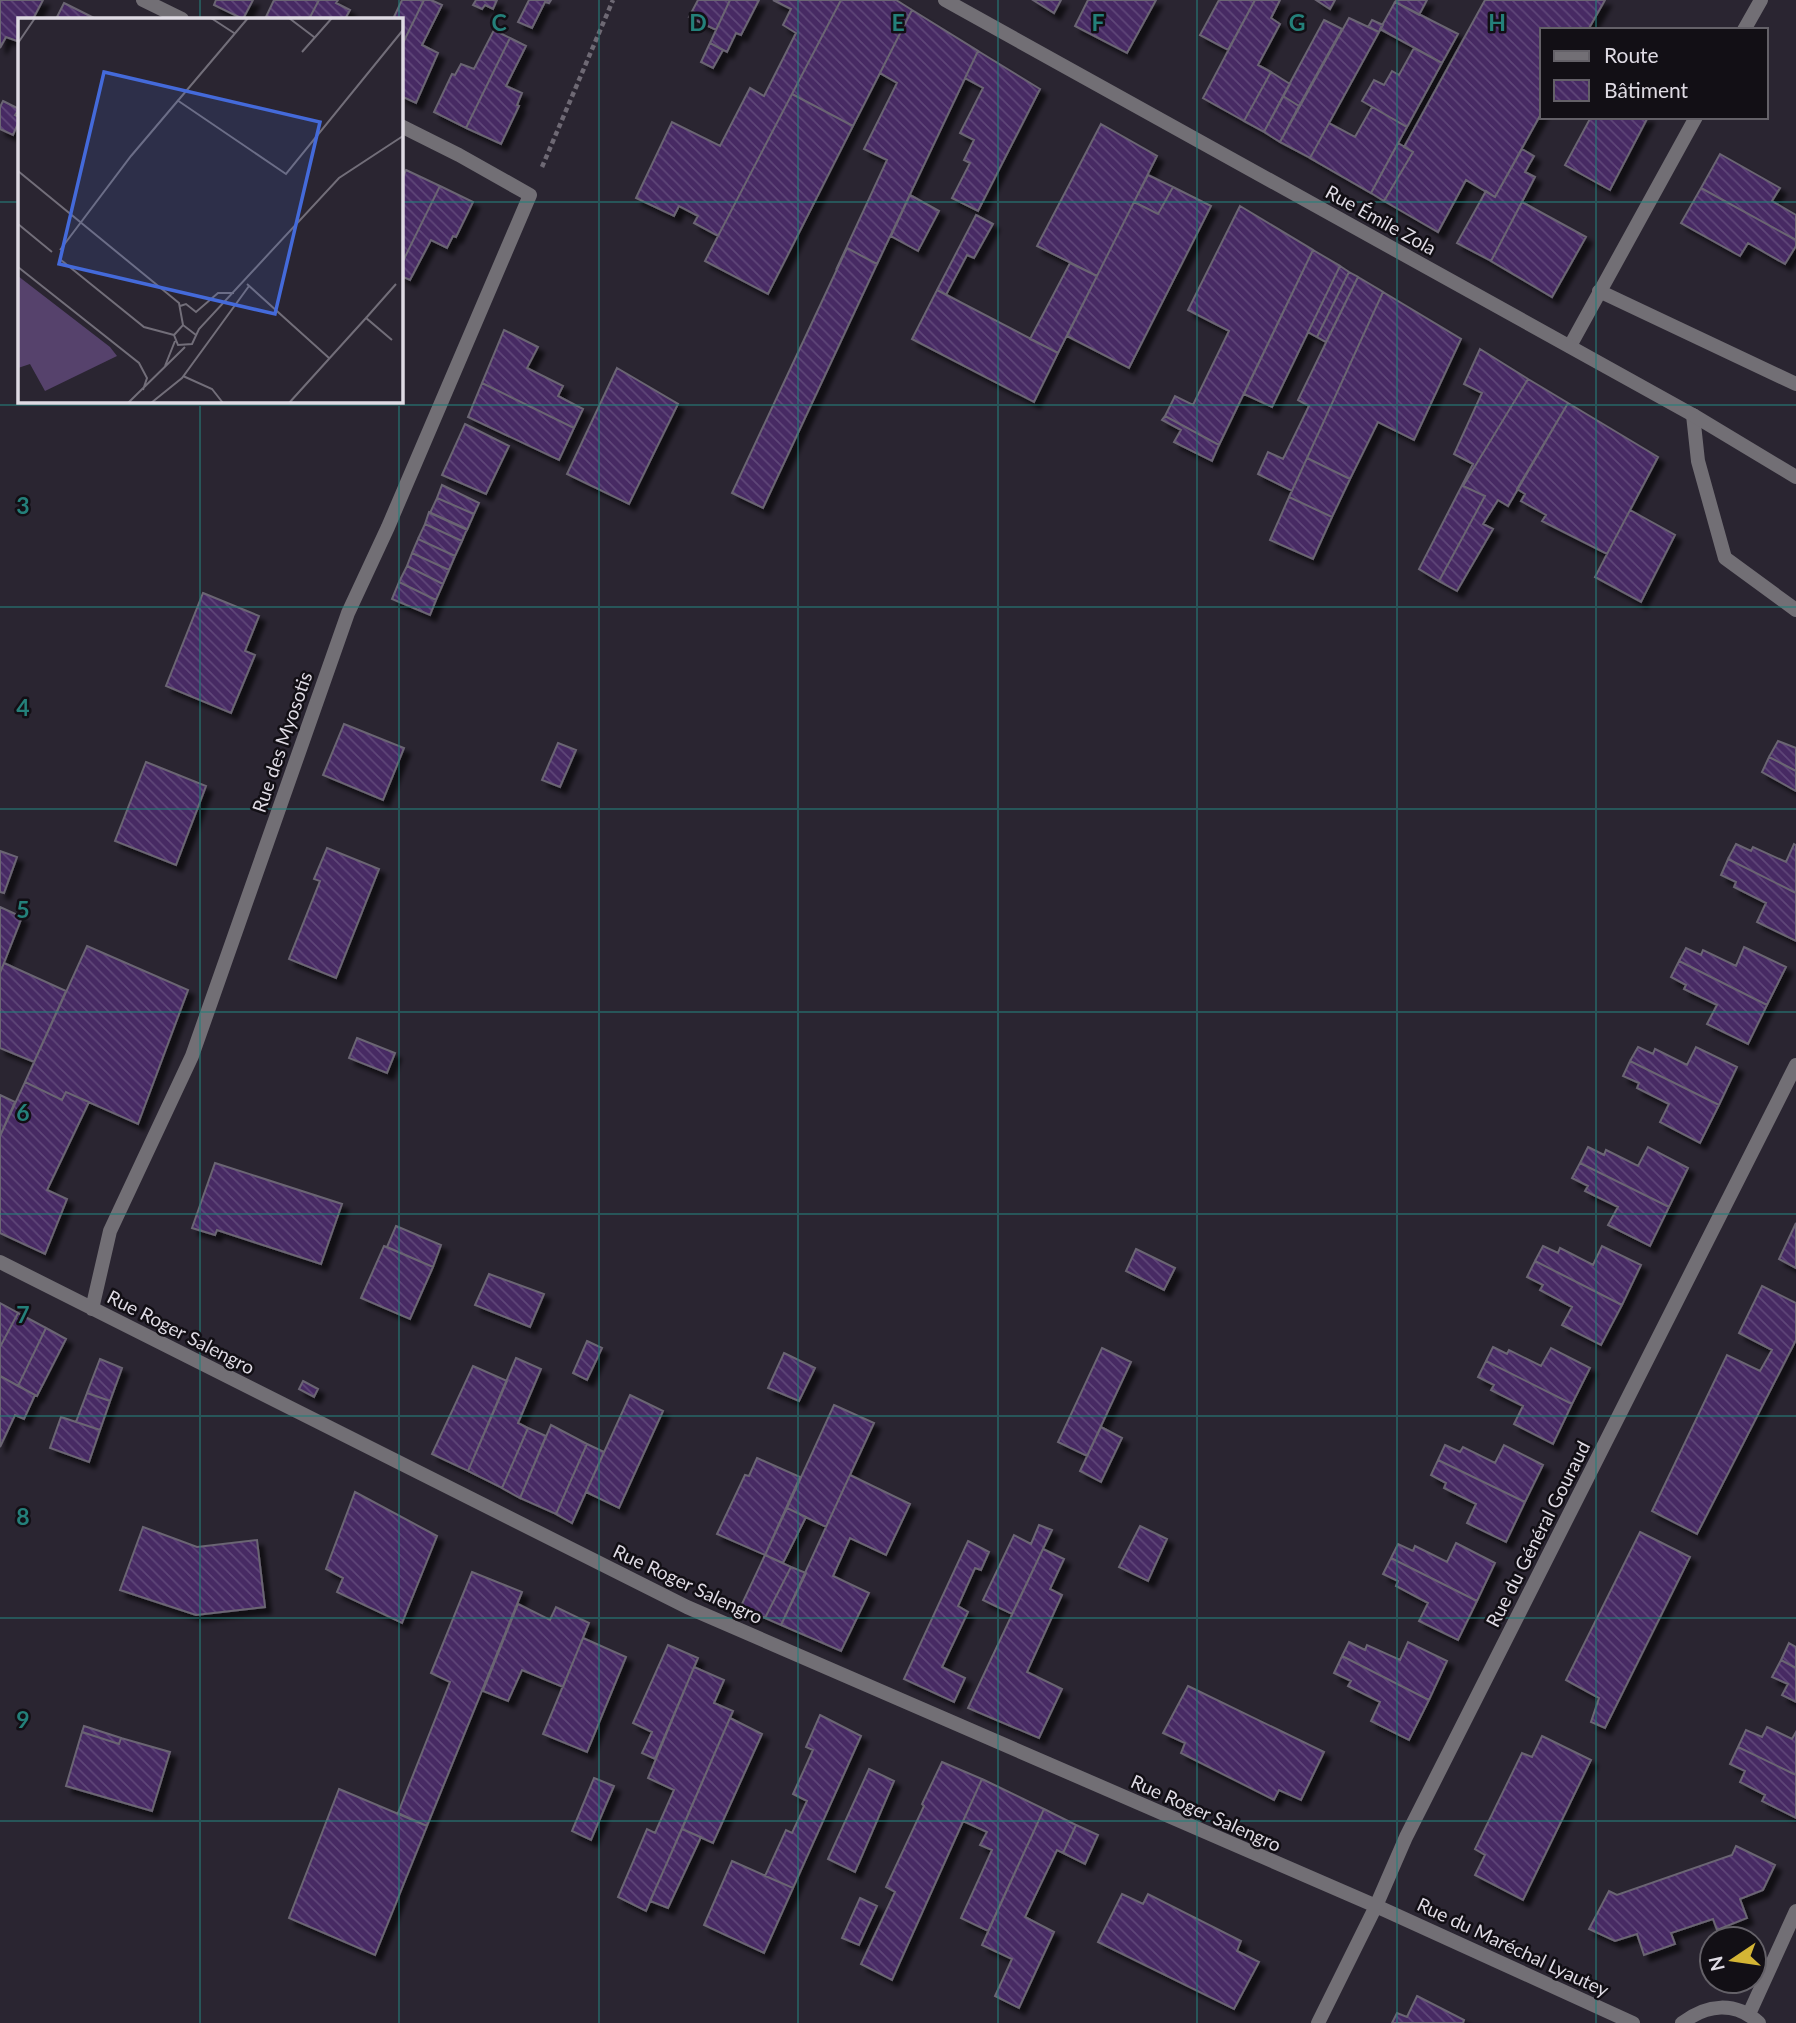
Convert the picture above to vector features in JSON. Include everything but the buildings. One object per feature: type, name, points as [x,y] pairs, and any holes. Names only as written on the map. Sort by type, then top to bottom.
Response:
[{"type":"street","points":[[143,0],[180,18]]},
{"type":"street","name":"Rue Émile Zola","points":[[944,0],[1570,346],[1796,477]]},
{"type":"street","points":[[1745,28],[1761,0]]},
{"type":"street","points":[[1570,346],[1695,119]]},
{"type":"street","points":[[402,126],[530,195]]},
{"type":"street","name":"Rue des Myosotis","points":[[92,1309],[110,1231],[192,1056],[348,612],[388,527],[530,195]]},
{"type":"street","points":[[1599,292],[1796,384]]},
{"type":"street","points":[[1693,415],[1698,461],[1725,558],[1796,610]]},
{"type":"street","name":"Rue du Général Gouraud","points":[[1318,2023],[1376,1906],[1406,1838],[1796,1065]]},
{"type":"street","name":"Rue Roger Salengro","points":[[0,1262],[687,1608],[1376,1906]]},
{"type":"street","name":"Rue du Maréchal Lyautey","points":[[1376,1906],[1633,2023]]},
{"type":"street","points":[[1682,2023],[1703,2009],[1727,2006],[1754,2018],[1796,1911]]},
{"type":"path","points":[[530,195],[613,0]]}]
